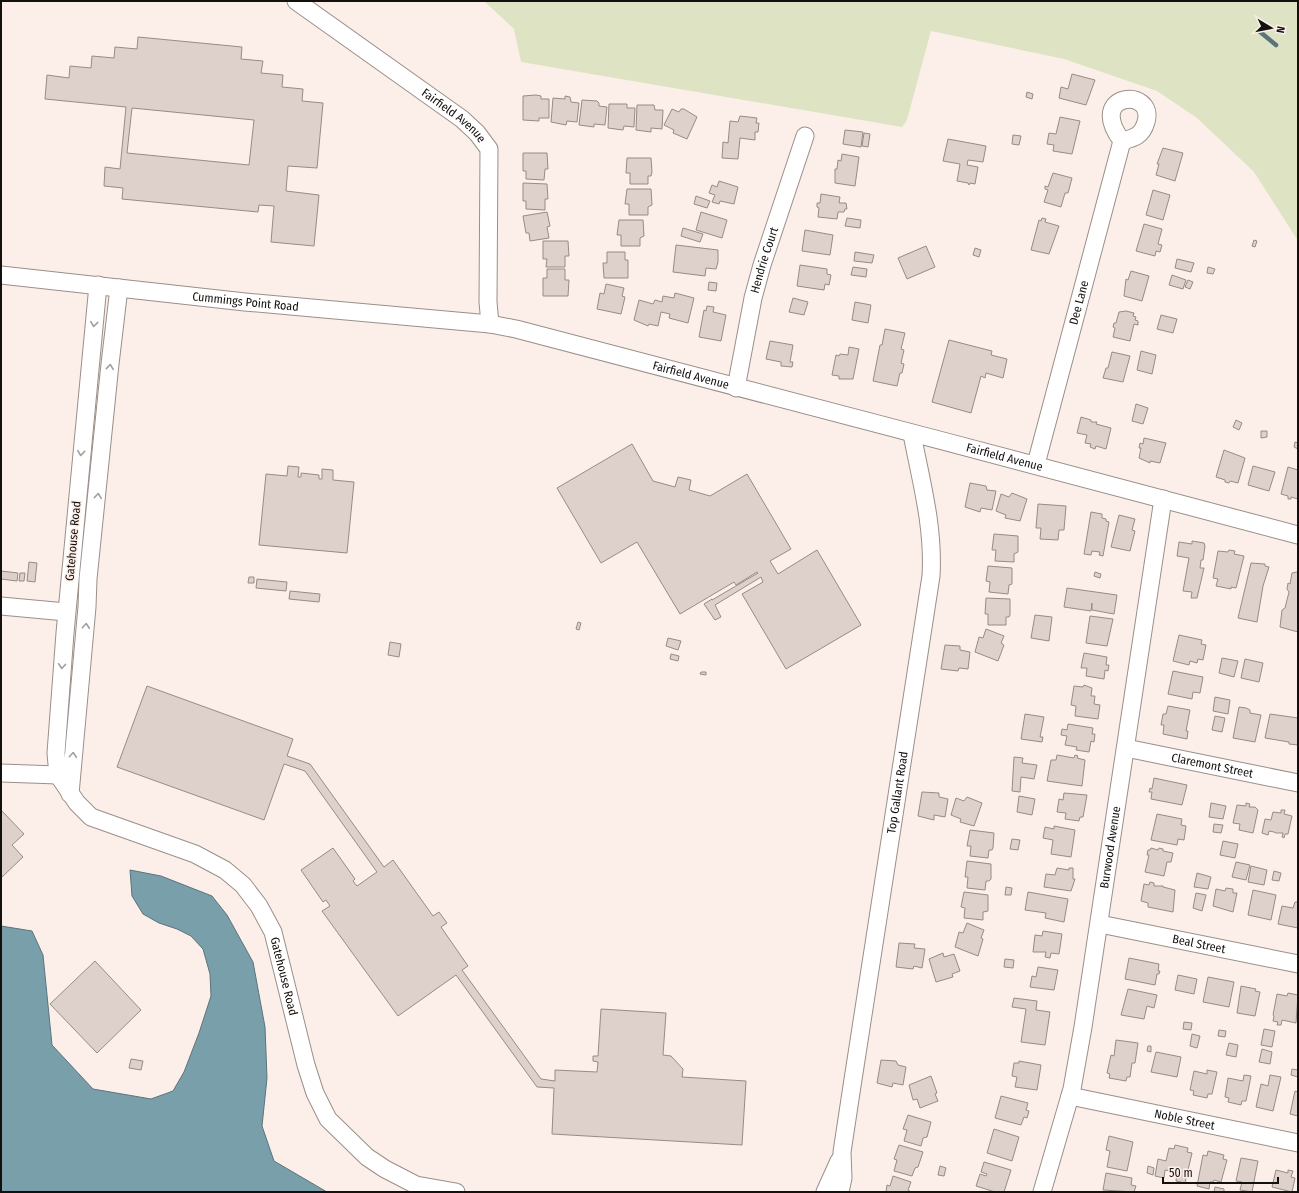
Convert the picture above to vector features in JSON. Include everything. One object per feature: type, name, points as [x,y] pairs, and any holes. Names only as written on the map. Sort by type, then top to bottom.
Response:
[{"type":"street","name":"Fairfield Avenue","points":[[296,1],[462,119],[477,133],[489,149],[488,302],[490,324],[523,331],[912,434],[1036,464],[1298,535]]},
{"type":"street","name":"Hendrie Court","points":[[736,388],[753,298],[766,254],[806,136]]},
{"type":"street","name":"Dee Lane","points":[[1036,464],[1122,141]]},
{"type":"street","name":"Cummings Point Road","points":[[1,275],[245,302],[490,324]]},
{"type":"street","name":"Gatehouse Road","points":[[98,285],[66,612],[56,753],[58,775],[77,803],[91,817],[195,854],[225,870],[243,885],[259,906],[273,932],[306,1065],[315,1093],[328,1120],[367,1157],[385,1169],[416,1185],[456,1192]]},
{"type":"street","name":"Gatehouse Road","points":[[70,794],[88,607],[88,579],[119,288]]},
{"type":"street","name":"Top Gallant Road","points":[[840,1192],[843,1178],[842,1152],[931,576],[932,555],[930,524],[912,434]]},
{"type":"street","name":"Burwood Avenue","points":[[1042,1192],[1070,1096],[1100,924],[1163,499]]},
{"type":"street","points":[[1,606],[66,612]]},
{"type":"street","name":"Claremont Street","points":[[1126,748],[1298,783]]},
{"type":"street","points":[[1,773],[58,775]]},
{"type":"street","name":"Beal Street","points":[[1100,924],[1298,964]]},
{"type":"street","name":"Noble Street","points":[[1070,1096],[1298,1143]]},
{"type":"street","name":"Top Gallant Road","points":[[825,1192],[842,1152]]},
{"type":"green space","points":[[484,1],[1298,1],[1298,241],[1254,172],[1197,118],[1157,91],[1064,59],[931,31],[907,120],[902,127],[521,62],[514,29]]},
{"type":"water","points":[[130,870],[161,876],[212,896],[227,915],[253,962],[265,1027],[267,1078],[262,1126],[274,1161],[327,1192],[1,1192],[1,926],[32,931],[43,955],[52,1045],[93,1089],[151,1099],[173,1091],[184,1072],[211,996],[210,974],[203,949],[191,936],[177,929],[159,923],[143,914],[132,896]]},
{"type":"building","points":[[138,37],[242,47],[241,59],[263,61],[261,73],[283,75],[282,87],[303,89],[302,101],[323,103],[317,168],[288,166],[286,191],[319,195],[314,246],[271,242],[274,206],[259,205],[258,212],[122,199],[123,188],[104,186],[105,167],[120,169],[126,107],[45,99],[47,75],[69,78],[70,66],[91,68],[92,56],[114,58],[115,47],[137,49]],"holes":[[[132,108],[254,120],[249,165],[127,153]]]},
{"type":"building","points":[[1072,74],[1095,80],[1086,105],[1059,98],[1061,87],[1068,89]]},
{"type":"building","points":[[1027,92],[1033,94],[1032,99],[1026,97]]},
{"type":"building","points":[[523,96],[541,96],[541,99],[549,99],[549,118],[539,118],[539,121],[523,120]]},
{"type":"building","points":[[565,96],[570,97],[571,102],[579,103],[577,122],[567,121],[566,125],[551,122],[553,98],[565,99]]},
{"type":"building","points":[[582,100],[597,101],[599,106],[607,107],[605,125],[594,124],[594,127],[579,125]]},
{"type":"building","points":[[609,104],[627,104],[627,108],[635,108],[634,127],[624,126],[623,130],[608,128]]},
{"type":"building","points":[[637,105],[654,105],[655,110],[663,110],[662,129],[651,128],[651,132],[636,130]]},
{"type":"building","points":[[672,109],[679,112],[681,109],[684,109],[697,117],[687,139],[673,133],[674,130],[664,125]]},
{"type":"building","points":[[740,116],[757,118],[756,123],[759,123],[758,132],[755,132],[755,140],[740,138],[738,159],[722,158],[723,142],[728,143],[730,121],[738,122]]},
{"type":"building","points":[[1060,117],[1080,121],[1072,154],[1053,151],[1054,145],[1047,144],[1049,133],[1056,134]]},
{"type":"building","points":[[845,130],[863,132],[861,147],[843,144]]},
{"type":"building","points":[[864,133],[870,134],[868,147],[862,146]]},
{"type":"building","points":[[1013,135],[1021,136],[1019,145],[1012,144]]},
{"type":"building","points":[[948,139],[986,146],[983,162],[968,160],[967,165],[978,167],[975,184],[970,183],[969,185],[968,183],[957,181],[960,164],[943,161]]},
{"type":"building","points":[[1163,148],[1183,153],[1175,181],[1156,175],[1159,164],[1157,164]]},
{"type":"building","points":[[523,153],[547,153],[548,169],[545,169],[544,180],[526,179],[526,171],[523,171]]},
{"type":"building","points":[[842,154],[859,157],[855,186],[835,183],[835,169],[837,169],[838,160],[841,161]]},
{"type":"building","points":[[627,158],[651,158],[652,172],[651,176],[648,176],[648,184],[630,184],[630,173],[626,173]]},
{"type":"building","points":[[1053,173],[1072,178],[1068,193],[1065,193],[1061,207],[1044,202],[1048,190],[1045,189],[1045,186],[1048,187]]},
{"type":"building","points":[[719,181],[738,187],[734,204],[720,201],[719,204],[712,202],[715,195],[709,193],[712,185],[717,187]]},
{"type":"building","points":[[523,183],[547,184],[548,199],[545,199],[545,210],[526,209],[526,201],[523,201]]},
{"type":"building","points":[[627,189],[651,189],[652,205],[648,207],[648,215],[629,215],[629,204],[625,204]]},
{"type":"building","points":[[1153,190],[1170,195],[1163,220],[1146,215]]},
{"type":"building","points":[[821,194],[840,197],[839,203],[846,203],[847,209],[845,209],[844,212],[838,212],[837,219],[818,217],[819,208],[817,207],[817,203],[820,203]]},
{"type":"building","points":[[696,196],[710,201],[707,208],[694,204]]},
{"type":"building","points":[[547,212],[550,226],[547,227],[549,238],[530,241],[529,233],[526,233],[523,216]]},
{"type":"building","points":[[701,212],[727,220],[722,238],[696,230]]},
{"type":"building","points":[[847,218],[861,220],[860,228],[845,226]]},
{"type":"building","points":[[1042,218],[1046,219],[1045,222],[1059,226],[1049,254],[1031,250],[1039,220],[1041,221]]},
{"type":"building","points":[[619,220],[643,220],[644,236],[640,238],[640,246],[621,246],[621,235],[617,235]]},
{"type":"building","points":[[1144,224],[1162,229],[1158,244],[1162,245],[1160,252],[1156,251],[1155,256],[1136,251]]},
{"type":"building","points":[[683,228],[703,234],[700,242],[681,236]]},
{"type":"building","points":[[805,230],[833,235],[830,255],[802,251]]},
{"type":"building","points":[[1254,240],[1257,241],[1255,247],[1252,246]]},
{"type":"building","points":[[543,241],[568,241],[569,256],[565,256],[565,267],[546,267],[547,259],[543,259]]},
{"type":"building","points":[[676,245],[718,250],[718,262],[716,269],[706,268],[705,276],[673,272]]},
{"type":"building","points":[[926,246],[935,267],[907,279],[898,258]]},
{"type":"building","points":[[975,248],[981,250],[979,257],[973,255]]},
{"type":"building","points":[[607,252],[625,252],[625,260],[628,260],[628,278],[604,278],[603,263],[607,263]]},
{"type":"building","points":[[855,252],[874,255],[872,263],[854,261]]},
{"type":"building","points":[[1177,259],[1194,263],[1191,272],[1175,268]]},
{"type":"building","points":[[800,265],[827,269],[827,274],[831,275],[829,285],[825,284],[824,290],[797,286]]},
{"type":"building","points":[[853,267],[867,269],[866,277],[851,275]]},
{"type":"building","points":[[1208,267],[1215,269],[1213,274],[1207,273]]},
{"type":"building","points":[[547,269],[565,269],[565,280],[569,280],[568,296],[543,296],[543,278],[547,278]]},
{"type":"building","points":[[1131,271],[1149,276],[1142,301],[1124,296],[1126,279],[1128,280]]},
{"type":"building","points":[[1172,275],[1186,280],[1183,289],[1169,285]]},
{"type":"building","points":[[1188,280],[1193,282],[1190,289],[1185,287]]},
{"type":"building","points":[[709,282],[717,283],[716,291],[708,290]]},
{"type":"building","points":[[606,284],[624,288],[622,296],[625,297],[621,314],[597,309],[600,293],[604,294]]},
{"type":"building","points":[[675,293],[694,298],[688,323],[669,318],[670,314],[661,312],[658,326],[649,324],[648,326],[634,320],[639,300],[653,304],[655,300],[662,302],[663,296],[674,298]]},
{"type":"building","points":[[793,298],[808,302],[804,315],[789,312]]},
{"type":"building","points":[[855,302],[871,305],[868,323],[852,320]]},
{"type":"building","points":[[707,306],[714,307],[713,312],[726,315],[721,341],[699,337],[704,310],[706,311]]},
{"type":"building","points":[[1126,311],[1134,313],[1133,316],[1136,317],[1135,320],[1138,321],[1138,325],[1134,324],[1130,341],[1113,337],[1115,328],[1113,327],[1114,323],[1116,323],[1119,312]]},
{"type":"building","points":[[1161,315],[1177,319],[1173,333],[1157,329]]},
{"type":"building","points":[[885,329],[905,333],[901,349],[904,350],[901,363],[904,364],[897,386],[873,381],[880,345],[882,345]]},
{"type":"building","points":[[949,340],[992,351],[991,355],[1007,359],[1003,378],[986,373],[985,378],[981,376],[971,413],[932,402]]},
{"type":"building","points":[[770,341],[793,345],[790,362],[793,362],[792,367],[781,366],[781,362],[766,359]]},
{"type":"building","points":[[849,347],[859,349],[853,379],[839,379],[839,376],[832,375],[836,355],[848,355]]},
{"type":"building","points":[[1141,351],[1156,355],[1152,374],[1137,370]]},
{"type":"building","points":[[1112,352],[1130,356],[1123,382],[1103,378],[1106,368],[1108,368]]},
{"type":"building","points":[[1136,404],[1148,408],[1143,424],[1132,421]]},
{"type":"building","points":[[1081,417],[1091,420],[1091,422],[1097,422],[1096,424],[1111,428],[1106,449],[1096,446],[1095,449],[1090,447],[1091,444],[1085,443],[1087,435],[1077,433]]},
{"type":"building","points":[[1236,420],[1242,423],[1239,430],[1233,427]]},
{"type":"building","points":[[1261,431],[1267,431],[1267,437],[1261,438]]},
{"type":"building","points":[[1144,438],[1166,443],[1160,463],[1150,461],[1150,463],[1139,458],[1141,448],[1139,448],[1140,443],[1143,444]]},
{"type":"building","points":[[1295,442],[1298,443],[1298,449],[1294,447]]},
{"type":"building","points":[[632,444],[653,481],[675,487],[678,477],[691,480],[689,490],[710,496],[747,474],[791,549],[770,561],[778,574],[817,550],[861,625],[786,669],[742,594],[763,582],[761,577],[715,605],[721,617],[715,620],[704,604],[758,573],[757,572],[736,585],[734,582],[680,614],[637,542],[601,563],[557,488]]},
{"type":"building","points":[[1224,450],[1245,458],[1238,483],[1230,481],[1229,483],[1225,482],[1225,480],[1216,477]]},
{"type":"building","points":[[288,466],[299,467],[298,477],[301,477],[301,473],[319,475],[319,479],[322,479],[322,469],[333,470],[333,480],[354,482],[347,553],[259,545],[266,474],[287,476]]},
{"type":"building","points":[[1253,466],[1275,472],[1269,491],[1248,485]]},
{"type":"building","points":[[1288,467],[1298,470],[1298,499],[1291,497],[1291,499],[1288,499],[1288,496],[1281,494]]},
{"type":"building","points":[[970,483],[986,486],[987,490],[996,491],[992,510],[981,508],[980,512],[965,507]]},
{"type":"building","points":[[1012,493],[1027,499],[1020,521],[1005,518],[1006,515],[996,511],[1001,494],[1009,497]]},
{"type":"building","points":[[1038,504],[1066,506],[1064,530],[1059,530],[1058,540],[1040,539],[1041,528],[1036,528]]},
{"type":"building","points":[[1091,512],[1102,514],[1102,518],[1109,522],[1103,556],[1099,555],[1100,552],[1092,551],[1091,555],[1084,554]]},
{"type":"building","points":[[1119,515],[1135,519],[1132,530],[1135,531],[1130,551],[1111,547]]},
{"type":"building","points":[[994,534],[1018,536],[1018,552],[1014,554],[1014,562],[995,561],[996,550],[992,550]]},
{"type":"building","points":[[1192,541],[1204,543],[1205,546],[1200,568],[1204,568],[1197,598],[1191,598],[1192,592],[1183,591],[1189,558],[1177,556],[1179,542],[1192,544]]},
{"type":"building","points":[[1229,550],[1235,551],[1234,554],[1244,556],[1236,588],[1231,587],[1231,589],[1216,586],[1218,579],[1213,578],[1218,551],[1228,552]]},
{"type":"building","points":[[29,562],[37,563],[35,582],[27,581]]},
{"type":"building","points":[[1251,563],[1265,564],[1265,566],[1269,567],[1263,586],[1257,622],[1238,618]]},
{"type":"building","points":[[988,566],[1012,568],[1012,584],[1009,585],[1008,594],[989,592],[990,582],[986,581]]},
{"type":"building","points":[[1,571],[18,573],[17,581],[1,579]]},
{"type":"building","points":[[1095,572],[1101,574],[1100,578],[1094,576]]},
{"type":"building","points":[[1297,572],[1298,632],[1280,627],[1282,610],[1285,608],[1289,592],[1287,589],[1288,583],[1290,584],[1292,573]]},
{"type":"building","points":[[20,573],[25,573],[24,581],[19,581]]},
{"type":"building","points":[[249,577],[254,577],[254,583],[248,583]]},
{"type":"building","points":[[257,579],[287,582],[286,591],[256,588]]},
{"type":"building","points":[[1067,588],[1117,595],[1114,614],[1092,610],[1092,603],[1091,611],[1064,607]]},
{"type":"building","points":[[290,591],[320,594],[319,602],[289,599]]},
{"type":"building","points":[[986,598],[1010,599],[1010,615],[1009,617],[1006,617],[1006,625],[988,625],[988,614],[985,614]]},
{"type":"building","points":[[1035,615],[1052,617],[1049,641],[1031,638]]},
{"type":"building","points":[[1090,616],[1113,619],[1107,646],[1086,643]]},
{"type":"building","points":[[578,622],[581,623],[579,630],[576,629]]},
{"type":"building","points":[[986,629],[1004,636],[1001,643],[1004,645],[998,661],[975,652],[979,637],[983,638]]},
{"type":"building","points":[[1179,635],[1202,640],[1201,644],[1206,645],[1203,660],[1198,659],[1197,663],[1190,661],[1189,665],[1173,661]]},
{"type":"building","points":[[668,638],[681,641],[678,650],[666,646]]},
{"type":"building","points":[[390,642],[401,644],[399,657],[388,655]]},
{"type":"building","points":[[945,645],[960,646],[960,650],[970,652],[968,669],[959,668],[958,671],[941,669]]},
{"type":"building","points":[[1084,653],[1107,657],[1106,665],[1109,665],[1108,671],[1105,670],[1104,679],[1086,676],[1087,668],[1081,668]]},
{"type":"building","points":[[671,654],[679,656],[678,661],[670,659]]},
{"type":"building","points":[[1222,658],[1238,661],[1234,677],[1219,673]]},
{"type":"building","points":[[1245,659],[1263,663],[1259,682],[1241,678]]},
{"type":"building","points":[[1173,671],[1203,677],[1200,693],[1193,692],[1192,699],[1168,694]]},
{"type":"building","points":[[701,672],[706,672],[706,675],[700,674]]},
{"type":"building","points":[[1084,685],[1092,688],[1091,696],[1095,696],[1094,704],[1100,705],[1098,719],[1075,716],[1076,706],[1071,705],[1074,686],[1083,687]]},
{"type":"building","points":[[147,686],[293,739],[287,756],[310,764],[384,867],[393,860],[433,916],[439,912],[447,923],[441,927],[468,966],[462,970],[541,1079],[555,1081],[555,1070],[597,1072],[598,1062],[593,1061],[593,1056],[598,1056],[601,1009],[666,1013],[663,1055],[671,1056],[683,1069],[682,1077],[746,1081],[742,1145],[552,1134],[554,1088],[537,1087],[456,975],[398,1016],[322,911],[330,906],[326,900],[323,902],[301,870],[333,848],[355,879],[353,881],[357,886],[377,872],[305,771],[284,764],[264,820],[117,767]]},
{"type":"building","points":[[1215,697],[1230,700],[1228,714],[1213,711]]},
{"type":"building","points":[[1168,706],[1190,710],[1186,731],[1188,731],[1187,739],[1163,734],[1164,725],[1161,725],[1163,714],[1166,714]]},
{"type":"building","points":[[1239,707],[1250,710],[1250,713],[1261,715],[1255,742],[1233,738]]},
{"type":"building","points":[[1025,714],[1044,717],[1040,737],[1043,737],[1042,742],[1021,739]]},
{"type":"building","points":[[1270,714],[1298,718],[1298,745],[1265,738]]},
{"type":"building","points":[[1215,716],[1225,718],[1222,732],[1212,730]]},
{"type":"building","points":[[1068,724],[1093,728],[1092,734],[1095,734],[1094,742],[1091,741],[1089,752],[1076,750],[1077,747],[1065,745],[1067,736],[1061,735],[1062,729],[1067,730]]},
{"type":"building","points":[[1057,755],[1074,758],[1075,755],[1078,756],[1077,758],[1085,760],[1082,786],[1047,781],[1051,760],[1056,760]]},
{"type":"building","points":[[1014,757],[1023,758],[1022,763],[1037,765],[1034,779],[1021,777],[1020,792],[1012,791]]},
{"type":"building","points":[[1154,778],[1187,785],[1182,805],[1151,799],[1152,792],[1149,792],[1150,788],[1152,789]]},
{"type":"building","points":[[922,792],[939,793],[939,797],[948,799],[945,817],[934,815],[934,820],[918,816]]},
{"type":"building","points":[[1064,793],[1087,795],[1083,817],[1080,817],[1079,821],[1065,819],[1066,813],[1057,812],[1059,799],[1063,800]]},
{"type":"building","points":[[1019,796],[1035,799],[1032,815],[1017,812]]},
{"type":"building","points":[[967,797],[982,803],[974,826],[960,822],[961,819],[951,815],[956,798],[964,801]]},
{"type":"building","points":[[1211,803],[1226,806],[1223,819],[1209,817]]},
{"type":"building","points":[[1246,803],[1250,804],[1249,807],[1255,807],[1258,810],[1253,833],[1239,830],[1240,824],[1233,823],[1237,805],[1246,806]]},
{"type":"building","points":[[1,810],[24,834],[12,845],[23,857],[1,878]]},
{"type":"building","points":[[1281,810],[1285,810],[1284,814],[1292,816],[1288,834],[1285,834],[1284,838],[1282,837],[1283,833],[1269,831],[1268,835],[1262,833],[1265,819],[1271,820],[1273,812],[1281,813]]},
{"type":"building","points":[[1157,814],[1182,819],[1181,825],[1186,826],[1184,840],[1178,839],[1177,845],[1151,840]]},
{"type":"building","points":[[1214,824],[1223,825],[1221,833],[1213,832]]},
{"type":"building","points":[[1054,826],[1075,830],[1071,857],[1051,854],[1053,840],[1043,838],[1045,827],[1054,829]]},
{"type":"building","points":[[970,830],[994,833],[993,848],[992,850],[989,850],[988,858],[970,856],[971,846],[967,846]]},
{"type":"building","points":[[1012,839],[1020,840],[1018,850],[1010,849]]},
{"type":"building","points":[[1223,841],[1238,844],[1235,858],[1220,855]]},
{"type":"building","points":[[1151,848],[1158,850],[1159,848],[1163,849],[1163,851],[1173,853],[1171,862],[1167,862],[1164,876],[1145,872],[1149,855],[1147,855],[1148,850]]},
{"type":"building","points":[[967,861],[991,864],[991,879],[986,881],[985,890],[967,888],[968,877],[965,877]]},
{"type":"building","points":[[1236,862],[1250,865],[1246,880],[1232,877]]},
{"type":"building","points":[[1251,866],[1267,870],[1264,885],[1248,882]]},
{"type":"building","points":[[1057,868],[1069,870],[1069,868],[1073,868],[1073,879],[1075,879],[1071,891],[1044,887],[1046,874],[1055,875]]},
{"type":"building","points":[[1274,871],[1281,873],[1279,881],[1272,880]]},
{"type":"building","points":[[1197,873],[1211,877],[1208,889],[1194,887]]},
{"type":"building","points":[[1150,882],[1154,883],[1154,886],[1163,886],[1175,890],[1173,912],[1148,907],[1148,903],[1141,901],[1144,884],[1149,885]]},
{"type":"building","points":[[1006,887],[1012,888],[1011,895],[1005,895]]},
{"type":"building","points":[[1226,888],[1233,889],[1233,893],[1237,893],[1233,912],[1213,906],[1216,889],[1225,891]]},
{"type":"building","points":[[1253,890],[1276,895],[1271,920],[1248,915]]},
{"type":"building","points":[[964,892],[988,895],[988,911],[983,912],[983,920],[964,918],[965,908],[961,907]]},
{"type":"building","points":[[1028,892],[1068,899],[1064,922],[1045,918],[1046,913],[1025,910]]},
{"type":"building","points":[[1196,893],[1206,895],[1202,911],[1193,908]]},
{"type":"building","points":[[1295,902],[1298,902],[1298,928],[1278,924],[1282,906],[1293,908]]},
{"type":"building","points":[[967,923],[984,930],[978,956],[955,947],[959,932],[963,933]]},
{"type":"building","points":[[1043,931],[1062,934],[1059,954],[1051,953],[1050,958],[1045,957],[1046,952],[1033,952],[1035,935],[1042,936]]},
{"type":"building","points":[[899,943],[915,944],[914,948],[925,949],[922,968],[914,966],[913,969],[896,967]]},
{"type":"building","points":[[943,953],[944,957],[954,954],[960,971],[952,974],[953,977],[936,982],[929,959]]},
{"type":"building","points":[[1129,958],[1159,964],[1158,971],[1160,971],[1159,974],[1157,974],[1155,985],[1125,979]]},
{"type":"building","points":[[1005,959],[1014,960],[1013,968],[1004,967]]},
{"type":"building","points":[[95,961],[141,1010],[97,1053],[50,1004]]},
{"type":"building","points":[[1038,967],[1058,970],[1054,990],[1030,987],[1032,976],[1036,977]]},
{"type":"building","points":[[1178,975],[1197,979],[1194,994],[1175,990]]},
{"type":"building","points":[[1208,977],[1234,982],[1229,1007],[1203,1002]]},
{"type":"building","points":[[1241,986],[1256,989],[1255,991],[1260,992],[1255,1016],[1237,1013]]},
{"type":"building","points":[[1128,989],[1157,995],[1154,1008],[1147,1006],[1144,1019],[1121,1015]]},
{"type":"building","points":[[1288,993],[1298,995],[1296,1023],[1282,1020],[1281,1025],[1277,1025],[1278,1022],[1273,1021],[1273,1015],[1277,994],[1287,996]]},
{"type":"building","points":[[1014,998],[1037,1001],[1036,1010],[1050,1012],[1045,1045],[1021,1042],[1026,1009],[1012,1007]]},
{"type":"building","points":[[1184,1022],[1192,1023],[1191,1030],[1183,1029]]},
{"type":"building","points":[[1264,1029],[1275,1031],[1272,1047],[1261,1045]]},
{"type":"building","points":[[1219,1030],[1226,1031],[1225,1037],[1218,1036]]},
{"type":"building","points":[[1192,1034],[1200,1036],[1197,1048],[1190,1046]]},
{"type":"building","points":[[1116,1040],[1138,1043],[1135,1063],[1132,1063],[1130,1077],[1127,1077],[1126,1081],[1109,1078],[1110,1074],[1107,1073],[1111,1055],[1114,1056]]},
{"type":"building","points":[[1229,1043],[1238,1045],[1236,1057],[1226,1055]]},
{"type":"building","points":[[1148,1046],[1151,1046],[1151,1052],[1147,1051]]},
{"type":"building","points":[[1262,1049],[1272,1052],[1270,1064],[1259,1062]]},
{"type":"building","points":[[1156,1052],[1181,1057],[1177,1077],[1151,1072]]},
{"type":"building","points":[[131,1059],[143,1061],[141,1070],[129,1068]]},
{"type":"building","points":[[881,1060],[896,1061],[898,1065],[906,1067],[903,1085],[893,1083],[892,1087],[877,1083]]},
{"type":"building","points":[[1019,1061],[1041,1065],[1037,1090],[1015,1087],[1017,1077],[1012,1076],[1014,1063],[1019,1063]]},
{"type":"building","points":[[1292,1069],[1298,1070],[1298,1077],[1291,1075]]},
{"type":"building","points":[[1207,1070],[1217,1072],[1212,1094],[1208,1094],[1207,1098],[1193,1095],[1194,1091],[1190,1090],[1194,1071],[1207,1074]]},
{"type":"building","points":[[1244,1075],[1251,1076],[1246,1101],[1242,1101],[1241,1105],[1228,1102],[1229,1098],[1225,1097],[1228,1078],[1243,1081]]},
{"type":"building","points":[[1270,1075],[1281,1077],[1273,1111],[1256,1107],[1261,1084],[1268,1086]]},
{"type":"building","points":[[931,1076],[938,1101],[920,1108],[917,1099],[913,1100],[909,1085]]},
{"type":"building","points":[[1295,1091],[1298,1092],[1298,1116],[1290,1114]]},
{"type":"building","points":[[1001,1096],[1028,1103],[1026,1110],[1029,1111],[1027,1118],[1024,1117],[1021,1125],[995,1118]]},
{"type":"building","points":[[908,1115],[931,1122],[927,1137],[923,1138],[921,1146],[904,1141],[907,1130],[903,1129]]},
{"type":"building","points":[[994,1129],[1019,1137],[1012,1161],[987,1153]]},
{"type":"building","points":[[1109,1136],[1133,1142],[1127,1171],[1107,1167],[1110,1151],[1106,1150]]},
{"type":"building","points":[[899,1145],[923,1152],[918,1167],[915,1168],[912,1176],[894,1171],[897,1160],[894,1159]]},
{"type":"building","points":[[1175,1145],[1188,1148],[1187,1152],[1192,1153],[1185,1183],[1176,1181],[1177,1172],[1165,1170],[1164,1178],[1155,1176],[1158,1159],[1166,1161],[1169,1148],[1174,1149]]},
{"type":"building","points":[[1208,1151],[1224,1155],[1223,1159],[1227,1160],[1221,1182],[1214,1180],[1213,1182],[1210,1182],[1209,1189],[1197,1186],[1203,1155],[1207,1156]]},
{"type":"building","points":[[1241,1158],[1258,1161],[1252,1192],[1240,1190],[1242,1182],[1236,1181]]},
{"type":"building","points":[[984,1162],[1011,1170],[1004,1192],[995,1192],[976,1186],[980,1174],[986,1176],[987,1174],[981,1172]]},
{"type":"building","points":[[940,1166],[946,1168],[944,1176],[938,1175]]},
{"type":"building","points":[[1148,1166],[1154,1168],[1153,1175],[1147,1173]]},
{"type":"building","points":[[1276,1170],[1288,1173],[1288,1170],[1293,1171],[1291,1177],[1295,1178],[1292,1192],[1272,1187]]},
{"type":"building","points":[[1106,1173],[1132,1178],[1131,1185],[1136,1186],[1134,1192],[1103,1190]]},
{"type":"building","points":[[893,1176],[911,1182],[908,1190],[911,1192],[886,1192],[887,1185],[890,1186]]},
{"type":"building","points":[[1215,1187],[1224,1189],[1224,1192],[1214,1192]]},
{"type":"waterway","points":[[1259,31],[1276,45]]}]
